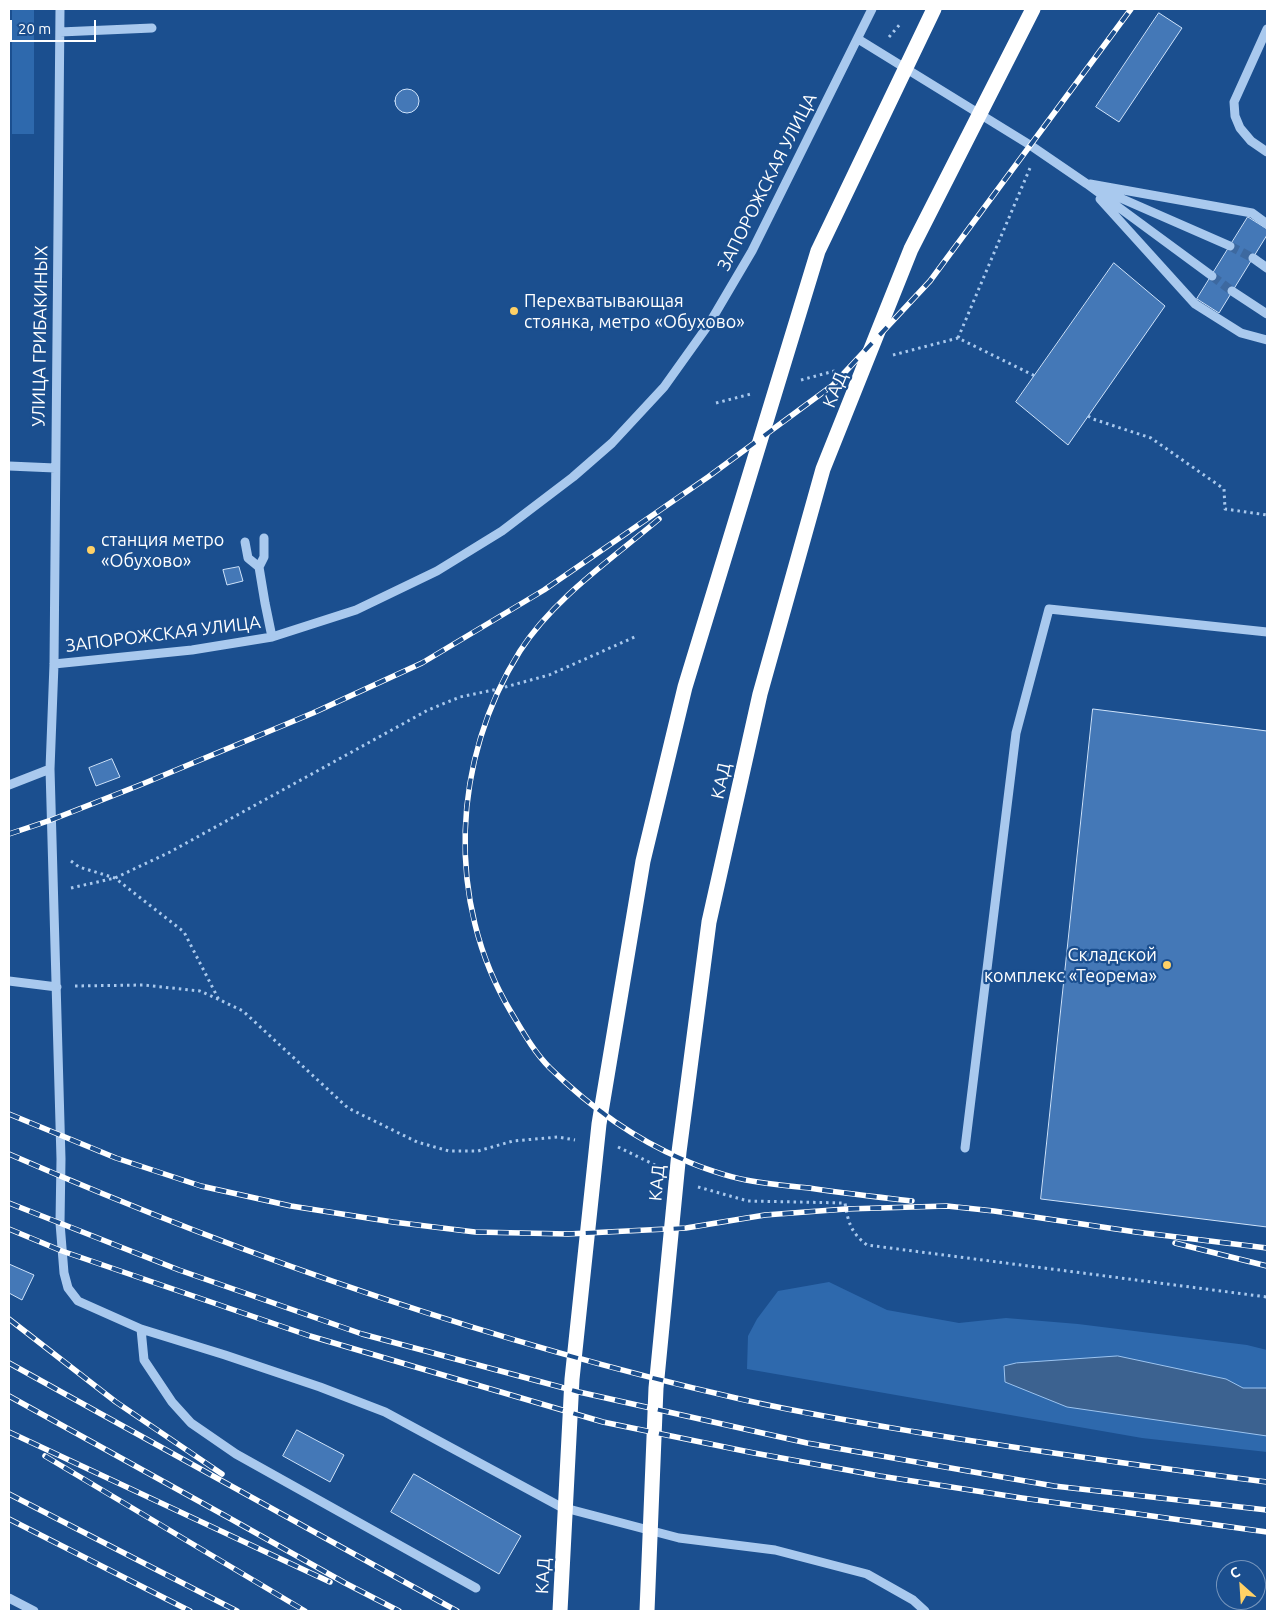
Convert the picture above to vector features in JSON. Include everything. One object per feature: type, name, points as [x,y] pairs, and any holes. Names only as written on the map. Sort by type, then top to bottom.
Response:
[{"type":"highway","name":"КАД","points":[[560,1611],[572,1379],[599,1124],[643,861],[685,687],[818,251],[934,9]]},
{"type":"highway","name":"КАД","points":[[646,1611],[656,1388],[678,1152],[709,922],[760,694],[823,469],[908,258],[1033,9]]},
{"type":"street","name":"УЛИЦА ГРИБАКИНЫХ","points":[[60,9],[54,664],[50,769],[61,1159],[60,1223],[64,1273],[68,1288],[78,1301],[141,1330],[320,1387],[385,1412],[561,1506],[679,1538],[775,1550],[868,1574],[913,1600],[925,1611]]},
{"type":"street","name":"ЗАПОРОЖСКАЯ УЛИЦА","points":[[54,664],[192,650],[272,637],[356,610],[437,571],[502,531],[573,477],[612,443],[664,387],[709,324],[752,251],[872,9]]},
{"type":"street","points":[[60,32],[152,28]]},
{"type":"street","points":[[1267,29],[1234,102],[1240,128],[1251,140],[1267,152]]},
{"type":"street","points":[[858,39],[1037,150],[1087,184],[1212,276]]},
{"type":"street","points":[[1087,184],[1252,213],[1267,224]]},
{"type":"street","points":[[1087,184],[1230,246]]},
{"type":"street","points":[[1087,184],[1195,304],[1241,333],[1267,340]]},
{"type":"street","points":[[1253,258],[1267,268]]},
{"type":"street","points":[[1232,291],[1267,314]]},
{"type":"street","points":[[9,466],[55,468]]},
{"type":"street","points":[[264,538],[264,557],[259,567],[264,603],[272,637]]},
{"type":"street","points":[[245,542],[248,558],[259,567]]},
{"type":"street","points":[[965,1148],[1016,734],[1049,609],[1267,632]]},
{"type":"street","points":[[9,785],[50,769]]},
{"type":"street","points":[[9,982],[57,987]]},
{"type":"street","points":[[141,1330],[144,1360],[172,1402],[191,1423],[236,1454],[476,1588]]},
{"type":"street","points":[[9,1598],[34,1611]]},
{"type":"path","points":[[958,338],[1037,150]]},
{"type":"path","points":[[1088,416],[1151,438],[1224,489],[1226,510],[1267,515]]},
{"type":"path","points":[[54,891],[116,878],[170,852],[428,710],[460,697],[549,675],[637,636]]},
{"type":"path","points":[[52,848],[79,867],[116,878],[184,932],[220,1000]]},
{"type":"path","points":[[57,987],[143,985],[200,991],[243,1011],[348,1108],[417,1142],[449,1151],[478,1151],[522,1140],[558,1137],[583,1141]]},
{"type":"path","points":[[617,1146],[661,1169]]},
{"type":"path","points":[[692,1186],[748,1201],[845,1203],[855,1236],[867,1245],[1267,1297]]},
{"type":"shaded area","points":[[12,9],[34,9],[34,134],[12,134]]},
{"type":"shaded area","points":[[829,1282],[887,1310],[959,1323],[1006,1318],[1078,1324],[1247,1345],[1267,1350],[1267,1452],[1142,1438],[747,1369],[748,1336],[757,1319],[778,1291]]},
{"type":"shaded area","points":[[1118,1356],[1226,1379],[1243,1388],[1267,1388],[1267,1436],[1067,1407],[1005,1382],[1004,1366],[1016,1363]]},
{"type":"building","points":[[1159,13],[1182,28],[1119,122],[1096,107]]},
{"type":"building","points":[[407,89],[415,93],[419,101],[415,109],[407,113],[399,109],[395,101],[399,93]]},
{"type":"building","points":[[1248,217],[1267,229],[1267,235],[1219,313],[1197,299]]},
{"type":"building","points":[[1114,263],[1165,306],[1068,445],[1016,402]]},
{"type":"building","points":[[239,567],[243,581],[227,585],[223,570]]},
{"type":"building","name":"Складской комплекс «Теорема»","points":[[1093,709],[1267,731],[1267,1227],[1041,1199]]},
{"type":"building","points":[[112,759],[120,777],[96,786],[89,768]]},
{"type":"building","points":[[9,1264],[34,1275],[22,1300],[9,1293]]},
{"type":"building","points":[[297,1430],[344,1455],[330,1482],[283,1456]]},
{"type":"building","points":[[414,1474],[521,1536],[499,1574],[391,1512]]},
{"type":"tunnel","points":[[1230,246],[1253,258]]},
{"type":"tunnel","points":[[1212,276],[1232,291]]},
{"type":"railway","points":[[9,834],[51,820],[140,785],[313,713],[422,663],[544,590],[708,477],[833,385],[930,281],[1131,9]]},
{"type":"railway","points":[[659,519],[585,580],[549,614],[520,651],[497,693],[481,738],[470,784],[465,831],[467,878],[475,924],[490,969],[511,1012],[529,1042],[544,1062],[580,1095],[612,1120],[664,1151],[689,1162],[739,1179],[912,1201]]},
{"type":"railway","points":[[9,1114],[116,1158],[201,1186],[291,1206],[393,1222],[475,1232],[568,1234],[686,1228],[765,1215],[846,1209],[947,1206],[1267,1248]]},
{"type":"railway","points":[[9,1154],[186,1227],[367,1293],[458,1323],[643,1375],[758,1403],[871,1424],[1135,1465],[1267,1482]]},
{"type":"railway","points":[[9,1203],[179,1270],[362,1334],[579,1392],[807,1443],[1054,1486],[1267,1510]]},
{"type":"railway","points":[[9,1229],[62,1251],[310,1336],[603,1422],[754,1453],[880,1476],[1267,1532]]},
{"type":"railway","points":[[1175,1243],[1267,1266]]},
{"type":"railway","points":[[9,1319],[116,1402],[222,1474]]},
{"type":"railway","points":[[9,1363],[457,1611]]},
{"type":"railway","points":[[9,1396],[345,1583],[399,1611]]},
{"type":"railway","points":[[9,1432],[330,1582]]},
{"type":"railway","points":[[45,1456],[305,1611]]},
{"type":"railway","points":[[9,1494],[237,1611]]},
{"type":"railway","points":[[9,1519],[190,1611]]},
{"type":"place","name":"Перехватывающая стоянка, метро «Обухово»","points":[[514,311]]},
{"type":"place","name":"станция метро «Обухово»","points":[[91,550]]},
{"type":"place","name":"Складской комплекс «Теорема»","points":[[1167,965]]}]
